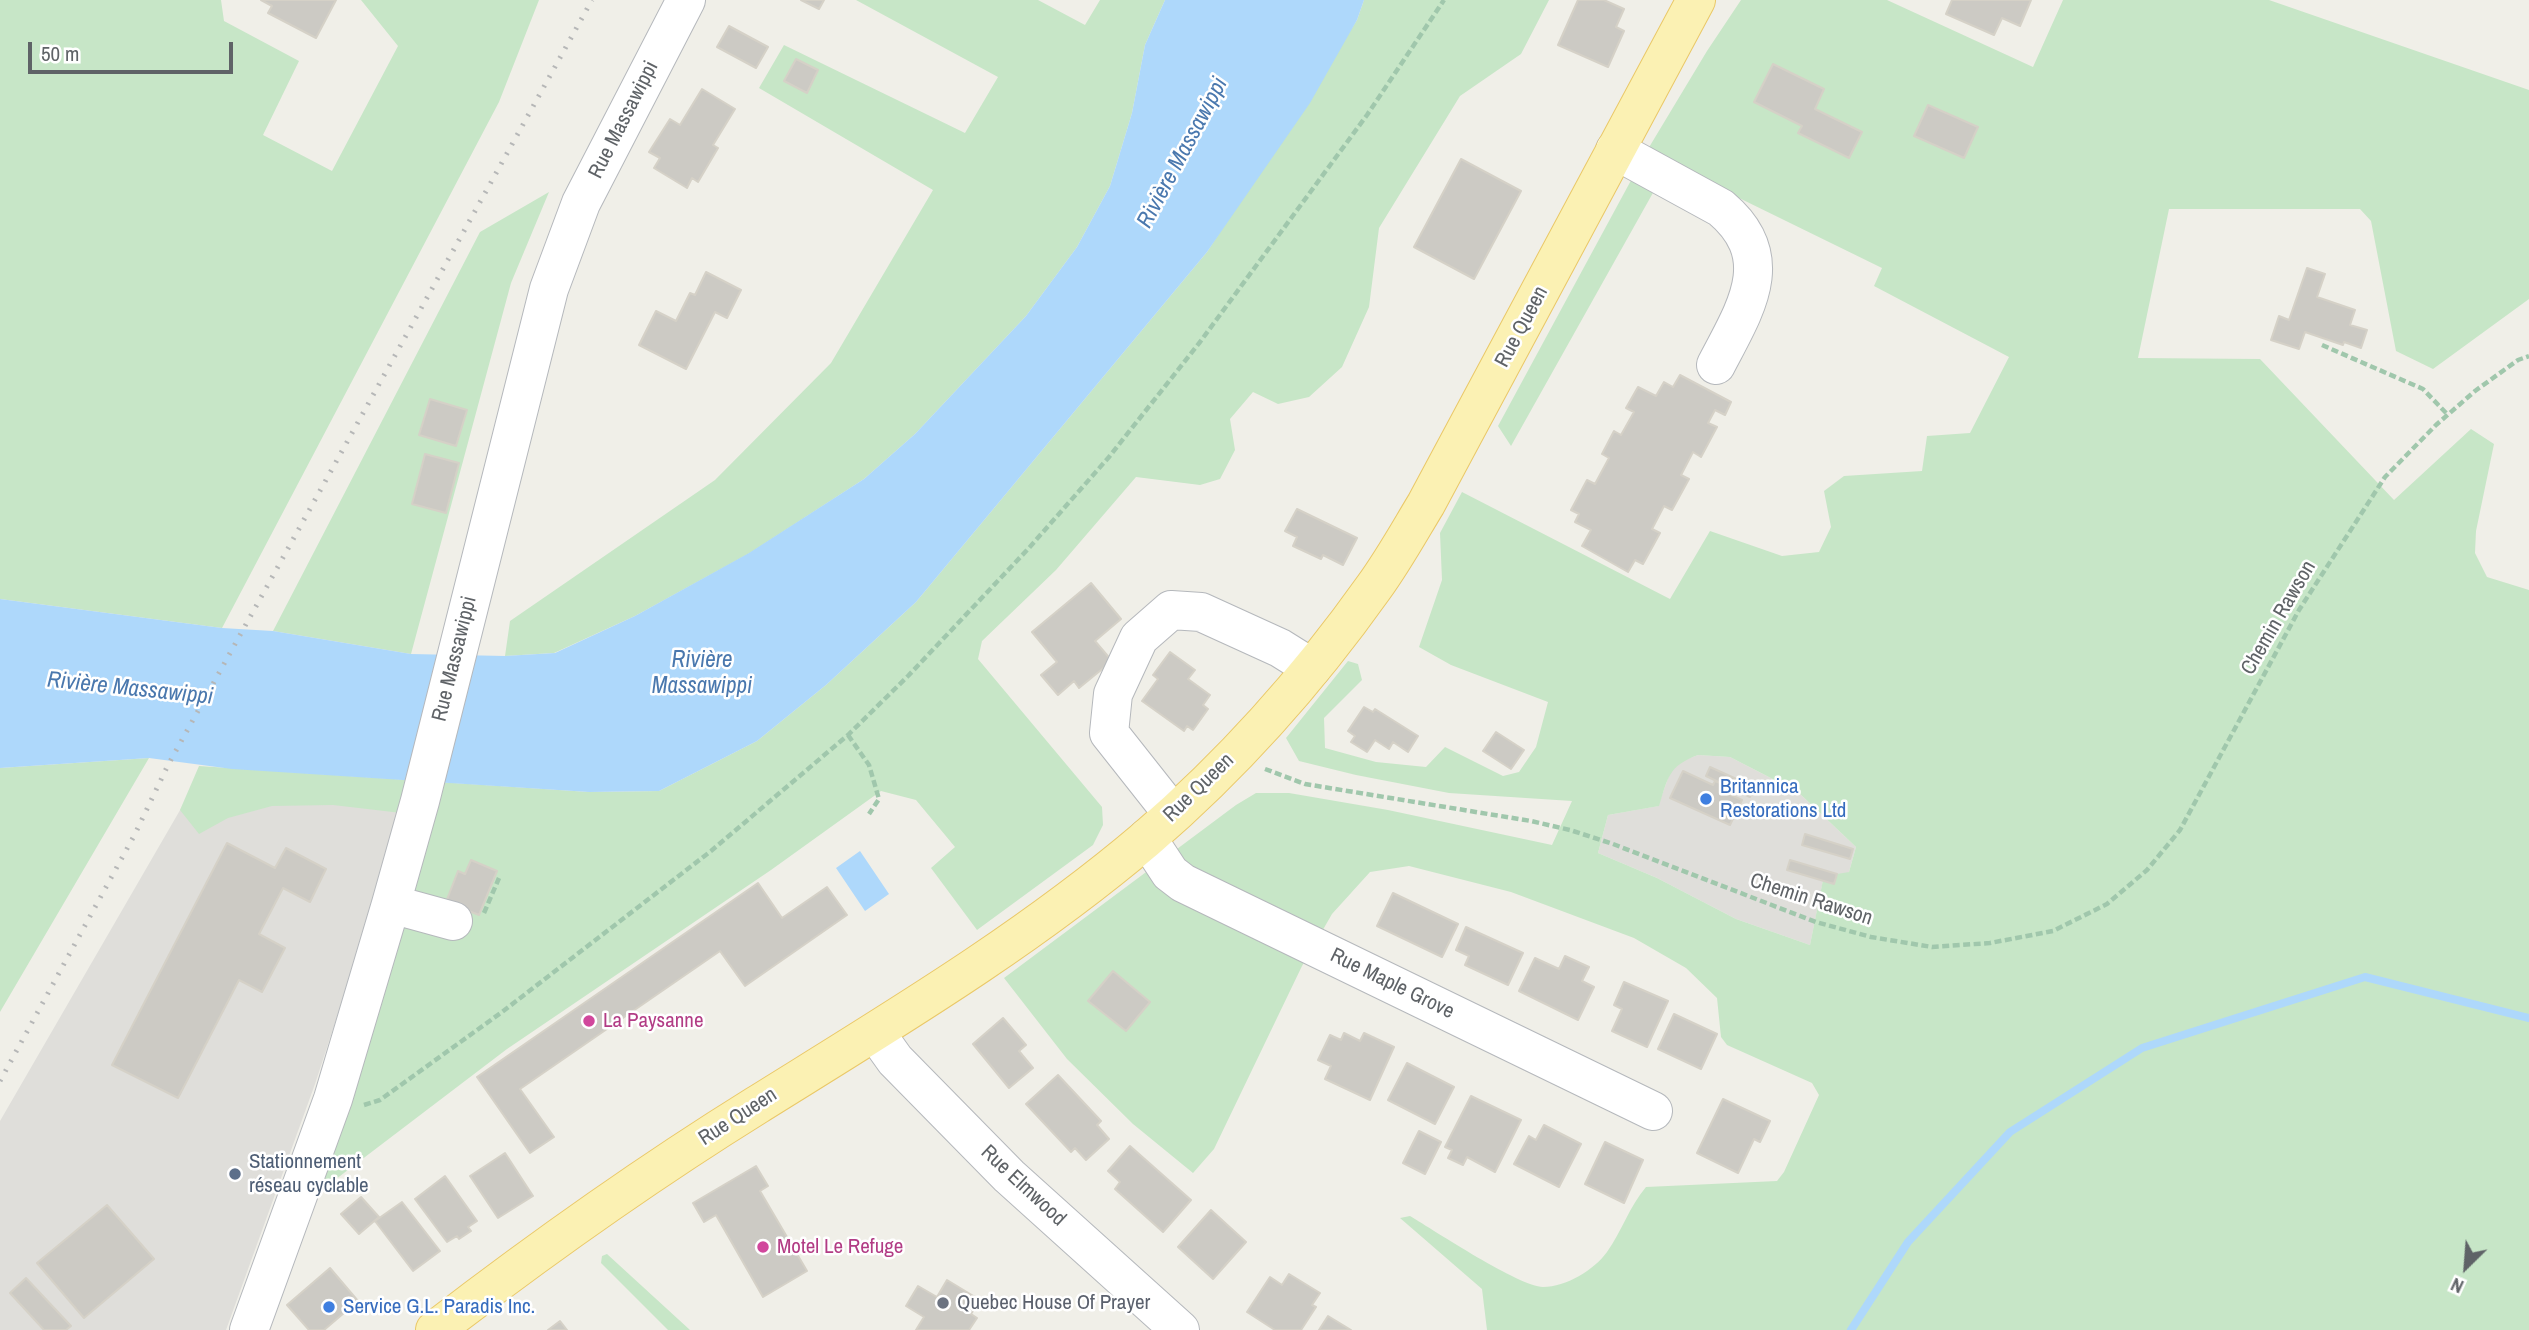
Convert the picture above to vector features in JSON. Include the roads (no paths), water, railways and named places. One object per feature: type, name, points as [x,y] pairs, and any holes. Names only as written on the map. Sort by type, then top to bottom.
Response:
[{"type":"main road","name":"Rue Queen","points":[[435,1330],[608,1202],[875,1032],[1055,911],[1160,826],[1294,691],[1376,584],[1426,504],[1696,0]]},
{"type":"street","name":"Rue Massawippi","points":[[249,1330],[333,1099],[391,904],[420,801],[549,289],[565,240],[581,203],[686,0]]},
{"type":"street","points":[[1615,150],[1721,208],[1734,219],[1750,243],[1754,280],[1716,365]]},
{"type":"street","name":"Rue Maple Grove","points":[[1312,668],[1280,648],[1201,612],[1171,610],[1139,638],[1113,694],[1109,733],[1160,826],[1170,873],[1183,883],[1653,1111]]},
{"type":"street","points":[[391,904],[453,921]]},
{"type":"street","name":"Rue Elmwood","points":[[875,1032],[895,1060],[1009,1176],[1180,1330]]},
{"type":"water","name":"Rivière Massawippi","points":[[1165,0],[1364,0],[1357,20],[1310,103],[1207,252],[916,602],[826,685],[757,741],[659,791],[589,792],[232,769],[149,758],[0,768],[0,599],[222,628],[273,631],[411,654],[505,656],[555,653],[635,616],[749,553],[864,479],[915,434],[1026,316],[1077,247],[1110,186],[1132,113],[1145,45]]},
{"type":"water","points":[[860,851],[889,894],[865,911],[836,868]]},
{"type":"waterway","points":[[1851,1330],[1908,1242],[2010,1132],[2142,1048],[2365,977],[2529,1018]]},
{"type":"railway","points":[[0,1081],[135,834],[168,765],[592,0]]},
{"type":"place","name":"Britannica Restorations Ltd","points":[[1706,799]]},
{"type":"place","name":"La Paysanne","points":[[589,1021]]},
{"type":"place","name":"Stationnement réseau cyclable","points":[[235,1174]]},
{"type":"place","name":"Motel Le Refuge","points":[[763,1247]]},
{"type":"place","name":"Quebec House Of Prayer","points":[[943,1303]]},
{"type":"place","name":"Service G.L. Paradis Inc.","points":[[329,1307]]}]
